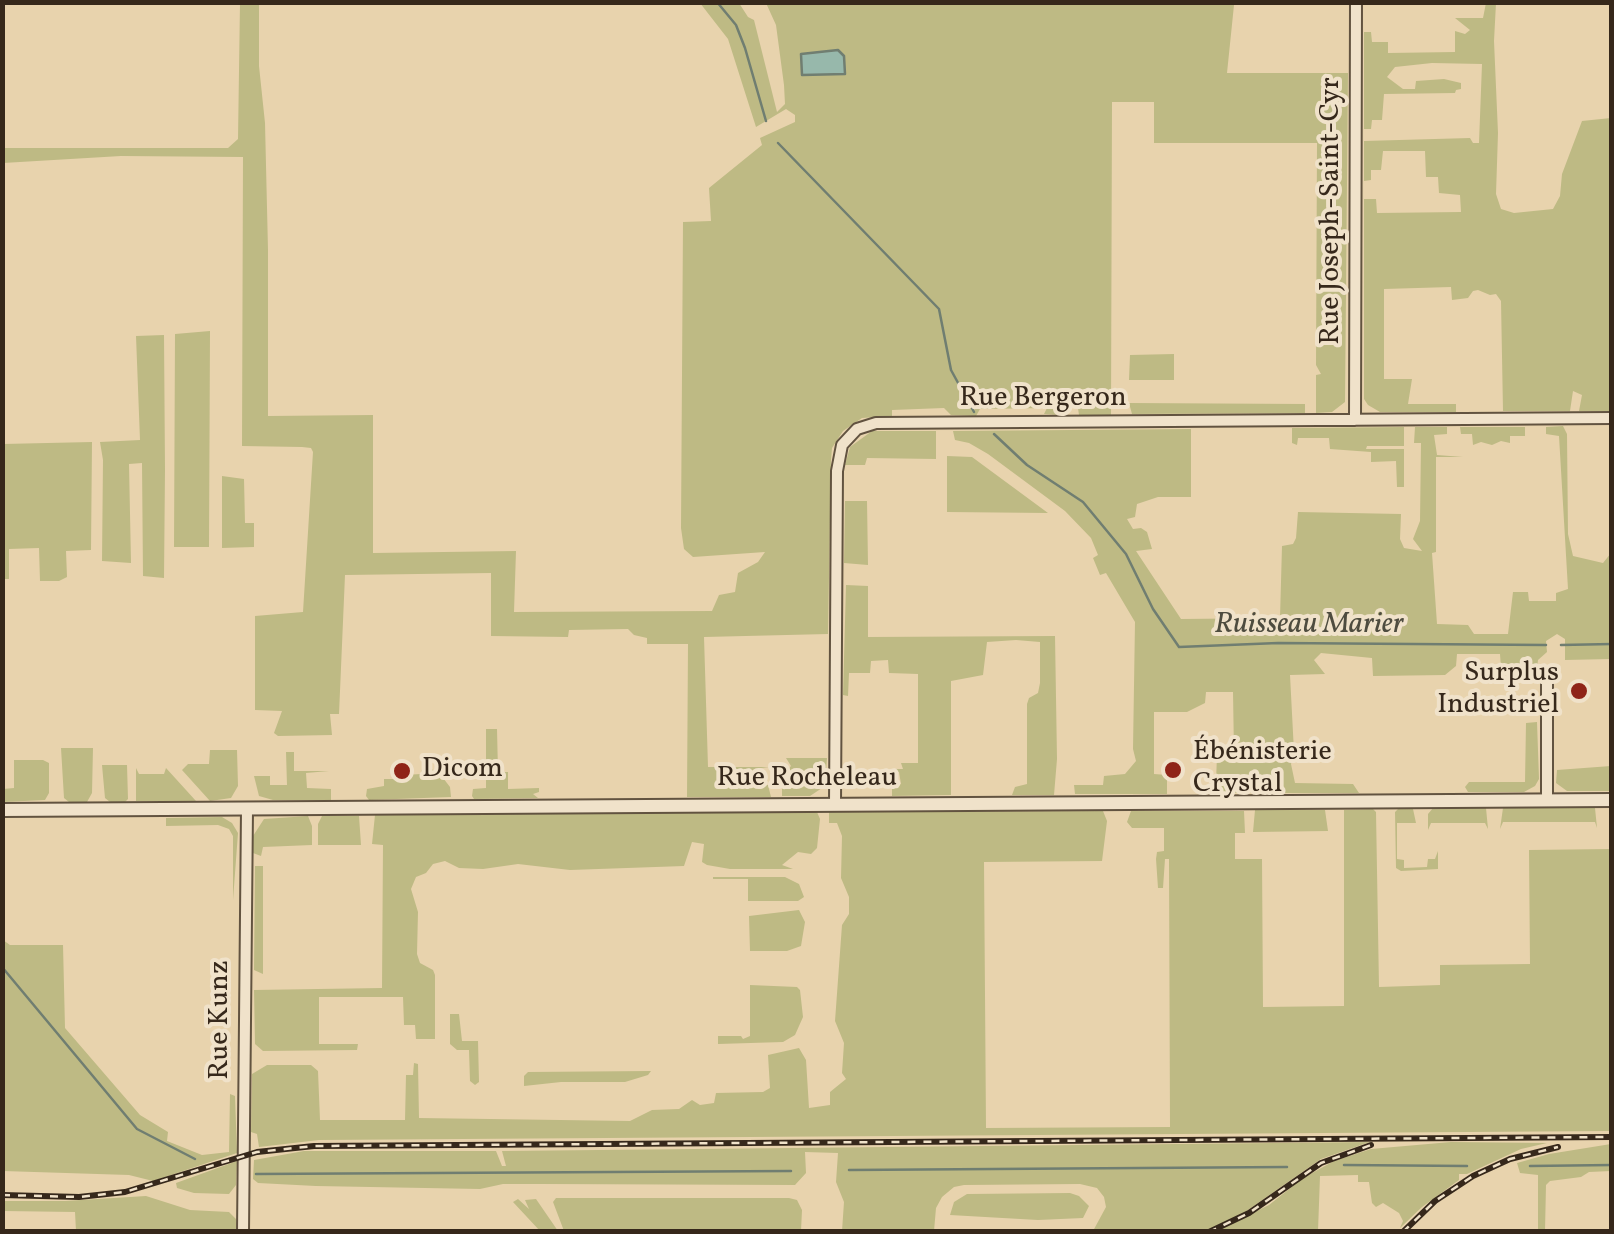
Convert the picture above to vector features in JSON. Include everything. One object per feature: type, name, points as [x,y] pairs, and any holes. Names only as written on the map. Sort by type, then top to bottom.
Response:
[{"type":"street","name":"Rue Joseph-Saint-Cyr","points":[[1355,420],[1356,2]]},
{"type":"street","name":"Rue Bergeron","points":[[834,804],[837,470],[842,445],[858,429],[876,423],[1612,418]]},
{"type":"street","points":[[1547,676],[1547,801]]},
{"type":"street","name":"Rue Rocheleau","points":[[2,810],[1612,800]]},
{"type":"street","name":"Rue Kunz","points":[[243,1232],[246,808]]},
{"type":"shaded area","points":[[240,3],[259,3],[268,250],[268,416],[373,415],[373,553],[516,551],[514,612],[712,611],[719,595],[735,592],[738,573],[758,562],[765,552],[693,557],[684,549],[683,222],[711,221],[709,188],[762,145],[760,138],[795,122],[795,115],[786,109],[756,127],[728,39],[700,3],[739,3],[754,20],[777,112],[785,104],[784,85],[776,25],[766,3],[1234,5],[1227,73],[1348,73],[1345,402],[1332,412],[1316,413],[1316,375],[1321,374],[1316,365],[1317,143],[1154,143],[1154,102],[1112,102],[1111,415],[1079,415],[1078,408],[1062,408],[1061,415],[1044,414],[1047,408],[980,409],[976,416],[951,415],[944,408],[892,410],[892,416],[862,418],[843,431],[832,448],[831,460],[828,634],[704,637],[708,767],[769,767],[754,769],[754,785],[768,785],[771,797],[687,797],[688,644],[647,644],[647,638],[628,629],[569,630],[568,637],[491,636],[491,573],[345,575],[339,714],[330,714],[332,735],[274,733],[282,711],[255,710],[255,616],[303,612],[313,452],[302,447],[242,446],[243,157],[121,156],[3,163],[3,148],[228,148],[238,139]]},
{"type":"shaded area","points":[[1486,3],[1496,3],[1496,194],[1501,209],[1514,213],[1553,209],[1582,121],[1611,118],[1611,411],[1579,411],[1582,395],[1573,391],[1570,411],[1503,411],[1501,301],[1496,294],[1478,290],[1468,298],[1452,300],[1451,287],[1384,289],[1384,379],[1412,379],[1408,404],[1456,404],[1456,412],[1380,412],[1364,399],[1364,199],[1376,199],[1377,213],[1461,212],[1460,195],[1439,193],[1438,177],[1426,177],[1425,151],[1383,151],[1381,170],[1371,170],[1371,180],[1364,181],[1364,141],[1470,138],[1479,143],[1482,64],[1395,67],[1387,77],[1403,89],[1415,89],[1416,81],[1444,79],[1461,83],[1461,89],[1455,93],[1384,94],[1382,120],[1372,120],[1371,129],[1364,129],[1364,32],[1371,32],[1372,42],[1388,42],[1388,53],[1455,52],[1455,31],[1465,34],[1470,30],[1455,18],[1483,18]]},
{"type":"shaded area","points":[[838,50],[844,56],[845,74],[802,75],[801,54]]},
{"type":"shaded area","points":[[210,331],[209,547],[174,547],[175,334]]},
{"type":"shaded area","points":[[164,335],[164,578],[143,576],[142,463],[129,464],[131,563],[102,561],[100,442],[140,440],[136,336]]},
{"type":"shaded area","points":[[1174,354],[1174,380],[1129,380],[1130,355]]},
{"type":"shaded area","points":[[1129,403],[1305,404],[1305,413],[1132,414]]},
{"type":"shaded area","points":[[1563,426],[1567,434],[1568,534],[1573,556],[1603,563],[1611,553],[1611,659],[1565,660],[1565,639],[1557,634],[1546,641],[1547,652],[1538,660],[1537,668],[1501,668],[1500,654],[1457,654],[1456,666],[1445,675],[1373,676],[1372,658],[1321,653],[1314,660],[1325,674],[1290,675],[1294,752],[1291,764],[1295,783],[1353,784],[1359,793],[1210,793],[1210,783],[1216,782],[1217,755],[1234,753],[1233,692],[1206,692],[1205,703],[1187,712],[1154,712],[1154,774],[1167,775],[1167,794],[1075,794],[1074,785],[1103,785],[1104,776],[1125,774],[1136,761],[1135,622],[1106,573],[1100,575],[1091,538],[1065,511],[988,454],[955,440],[953,431],[1191,429],[1191,497],[1158,497],[1137,504],[1135,517],[1127,519],[1133,529],[1147,532],[1152,549],[1136,551],[1181,619],[1280,618],[1282,546],[1293,544],[1296,538],[1298,512],[1401,514],[1400,539],[1404,548],[1422,551],[1413,539],[1420,521],[1421,443],[1414,443],[1415,427],[1447,427],[1447,434],[1434,435],[1437,455],[1463,457],[1436,457],[1436,552],[1432,553],[1437,624],[1468,625],[1474,634],[1508,634],[1513,592],[1528,592],[1529,601],[1556,601],[1556,593],[1568,589],[1559,436],[1546,434],[1546,427]]},
{"type":"shaded area","points":[[1404,427],[1404,446],[1366,449],[1404,449],[1404,487],[1397,487],[1396,461],[1371,462],[1371,452],[1330,449],[1329,438],[1298,438],[1297,445],[1292,443],[1292,428]]},
{"type":"shaded area","points":[[1460,427],[1525,427],[1525,436],[1510,436],[1510,443],[1473,445],[1472,434],[1461,434]]},
{"type":"shaded area","points":[[872,431],[936,431],[936,459],[867,458],[865,465],[845,465],[850,447]]},
{"type":"shaded area","points":[[92,442],[91,550],[66,551],[67,577],[40,581],[39,548],[9,549],[9,579],[3,579],[3,444]]},
{"type":"shaded area","points":[[947,456],[972,457],[1048,513],[947,512]]},
{"type":"shaded area","points":[[222,476],[244,479],[245,523],[254,523],[254,547],[222,548]]},
{"type":"shaded area","points":[[845,501],[867,501],[868,565],[844,563]]},
{"type":"shaded area","points":[[846,585],[868,586],[868,637],[1055,636],[1054,795],[1012,795],[1015,787],[1027,784],[1027,704],[1038,693],[1040,683],[1040,642],[1016,640],[987,642],[983,675],[951,681],[951,795],[892,796],[892,789],[901,784],[899,772],[889,769],[903,769],[901,763],[918,763],[918,674],[889,673],[888,660],[871,661],[870,673],[849,673],[848,696],[843,695]]},
{"type":"shaded area","points":[[1537,722],[1539,779],[1535,786],[1524,792],[1468,792],[1465,787],[1469,782],[1525,782],[1526,723]]},
{"type":"shaded area","points":[[486,729],[497,729],[498,772],[508,772],[508,789],[539,788],[533,794],[538,798],[474,799],[473,789],[486,788]]},
{"type":"shaded area","points":[[61,748],[93,748],[92,793],[87,802],[69,802],[64,798]]},
{"type":"shaded area","points":[[210,750],[237,750],[238,786],[231,798],[210,801],[182,770],[188,764],[209,764]]},
{"type":"shaded area","points":[[286,752],[294,752],[294,771],[329,771],[306,773],[307,788],[331,789],[331,800],[273,800],[259,796],[254,776],[270,776],[270,785],[287,785]]},
{"type":"shaded area","points":[[786,758],[827,758],[825,786],[810,796],[782,796],[782,776],[791,766]]},
{"type":"shaded area","points":[[14,760],[49,763],[49,793],[45,800],[3,802],[3,789],[14,788]]},
{"type":"shaded area","points":[[423,764],[440,774],[450,787],[451,797],[369,800],[366,796],[367,789],[384,786],[384,779],[421,774]]},
{"type":"shaded area","points":[[102,765],[127,765],[125,802],[105,798]]},
{"type":"shaded area","points":[[1611,766],[1611,791],[1567,791],[1556,783],[1557,770]]},
{"type":"shaded area","points":[[136,768],[139,774],[164,774],[166,768],[196,801],[136,801]]},
{"type":"shaded area","points":[[1433,808],[1486,808],[1488,829],[1485,823],[1431,823],[1428,830],[1428,814]]},
{"type":"shaded area","points":[[1503,808],[1595,808],[1597,828],[1595,822],[1503,822],[1500,829]]},
{"type":"shaded area","points":[[1611,808],[1611,1131],[319,1140],[259,1147],[257,1134],[251,1132],[252,1074],[267,1065],[311,1065],[318,1071],[320,1120],[405,1120],[406,1075],[413,1075],[414,1063],[418,1064],[419,1118],[630,1121],[652,1110],[679,1109],[692,1100],[700,1105],[714,1103],[716,1093],[763,1092],[770,1088],[768,1055],[799,1048],[806,1060],[809,1108],[830,1105],[830,1092],[846,1079],[842,1073],[844,1043],[835,1021],[842,925],[849,914],[849,897],[841,878],[842,836],[837,823],[829,823],[829,812],[1103,811],[1107,821],[1102,861],[984,862],[986,1128],[1170,1127],[1169,859],[1165,859],[1163,888],[1158,888],[1156,859],[1157,852],[1164,851],[1164,828],[1132,828],[1127,822],[1131,811],[1244,811],[1245,833],[1235,833],[1235,859],[1262,859],[1263,1007],[1344,1006],[1344,810],[1376,812],[1379,987],[1440,985],[1440,965],[1530,964],[1529,850],[1610,849]]},
{"type":"shaded area","points":[[1413,809],[1416,823],[1397,823],[1397,859],[1404,860],[1404,868],[1427,867],[1428,859],[1435,859],[1438,851],[1438,869],[1396,868],[1395,812]]},
{"type":"shaded area","points":[[1255,810],[1325,810],[1328,831],[1253,832]]},
{"type":"shaded area","points":[[817,812],[817,848],[811,854],[798,852],[782,865],[793,869],[707,865],[702,862],[704,844],[692,842],[684,866],[570,870],[518,864],[483,869],[459,868],[445,861],[433,864],[416,877],[411,889],[418,912],[417,954],[420,963],[435,975],[435,1039],[416,1039],[415,1025],[404,1025],[403,997],[319,997],[319,1044],[358,1044],[357,1050],[263,1051],[255,1044],[254,990],[382,988],[383,845],[372,844],[375,815]]},
{"type":"shaded area","points":[[308,816],[312,845],[263,847],[261,856],[253,853],[253,836],[264,819]]},
{"type":"shaded area","points":[[322,816],[359,816],[361,845],[318,845]]},
{"type":"shaded area","points":[[222,817],[238,833],[233,900],[233,836],[229,829],[218,825],[166,826],[166,818]]},
{"type":"shaded area","points":[[255,866],[263,866],[263,974],[254,970]]},
{"type":"shaded area","points":[[713,877],[785,877],[799,884],[804,897],[798,901],[748,901],[748,879]]},
{"type":"shaded area","points":[[799,910],[805,922],[801,946],[787,951],[750,951],[749,916]]},
{"type":"shaded area","points":[[3,940],[10,945],[63,945],[65,1028],[140,1115],[168,1132],[167,1141],[202,1155],[229,1152],[230,1094],[235,1096],[237,1153],[153,1181],[129,1175],[3,1171]]},
{"type":"shaded area","points":[[750,985],[800,990],[803,1017],[795,1035],[783,1042],[718,1044],[718,1036],[750,1036]]},
{"type":"shaded area","points":[[450,1014],[459,1014],[462,1041],[478,1041],[479,1082],[475,1085],[470,1081],[469,1050],[457,1050],[450,1044]]},
{"type":"shaded area","points":[[651,1071],[625,1082],[524,1086],[528,1072]]},
{"type":"shaded area","points":[[1370,1142],[1321,1159],[1235,1219],[1202,1232],[1093,1231],[1106,1207],[1104,1197],[1097,1188],[1080,1184],[964,1185],[954,1187],[942,1197],[936,1208],[934,1231],[842,1231],[844,1202],[836,1182],[838,1153],[805,1152],[806,1173],[795,1185],[503,1184],[480,1189],[316,1186],[258,1183],[253,1179],[254,1160],[304,1151],[496,1151],[502,1166],[506,1166],[502,1151]]},
{"type":"shaded area","points":[[1451,1142],[1547,1143],[1459,1174],[1459,1180],[1400,1228],[1403,1221],[1399,1213],[1383,1203],[1376,1207],[1369,1182],[1358,1182],[1358,1175],[1320,1176],[1318,1231],[1216,1231],[1269,1205],[1303,1178],[1334,1161],[1371,1149]]},
{"type":"shaded area","points":[[1611,1144],[1611,1171],[1589,1172],[1546,1185],[1545,1231],[1538,1231],[1538,1175],[1520,1173],[1517,1163]]},
{"type":"shaded area","points":[[237,1161],[236,1185],[229,1194],[194,1193],[177,1188],[176,1183]]},
{"type":"shaded area","points":[[1070,1193],[1089,1206],[1083,1218],[1038,1220],[950,1215],[954,1202],[967,1194]]},
{"type":"shaded area","points":[[146,1196],[190,1210],[229,1212],[236,1219],[237,1231],[76,1231],[75,1212],[3,1211],[3,1201]]},
{"type":"shaded area","points":[[556,1198],[789,1198],[797,1200],[802,1210],[801,1231],[564,1231],[553,1202]]},
{"type":"shaded area","points":[[518,1199],[529,1209],[525,1200],[536,1199],[558,1231],[540,1231],[513,1202]]},
{"type":"waterway","name":"Ruisseau Marier","points":[[717,2],[736,25],[766,121]]},
{"type":"waterway","name":"Ruisseau Marier","points":[[778,143],[939,309],[951,370],[974,412]]},
{"type":"waterway","name":"Ruisseau Marier","points":[[994,434],[1027,465],[1083,502],[1126,554],[1153,609],[1179,647],[1278,643],[1546,645]]},
{"type":"waterway","name":"Ruisseau Marier","points":[[1561,645],[1612,644]]},
{"type":"waterway","points":[[2,967],[137,1129],[195,1159]]},
{"type":"waterway","points":[[1344,1165],[1467,1166]]},
{"type":"waterway","points":[[1530,1166],[1612,1165]]},
{"type":"waterway","points":[[849,1170],[1287,1167]]},
{"type":"waterway","points":[[256,1174],[791,1171]]},
{"type":"railway","points":[[2,1195],[79,1197],[125,1192],[257,1152],[314,1146],[1612,1137]]},
{"type":"railway","points":[[1209,1232],[1249,1213],[1321,1163],[1371,1145]]},
{"type":"railway","points":[[1403,1232],[1435,1201],[1473,1176],[1510,1159],[1558,1147]]},
{"type":"place","name":"Surplus Industriel","points":[[1579,691]]},
{"type":"place","name":"Ébénisterie Crystal","points":[[1173,770]]},
{"type":"place","name":"Dicom","points":[[402,771]]}]
